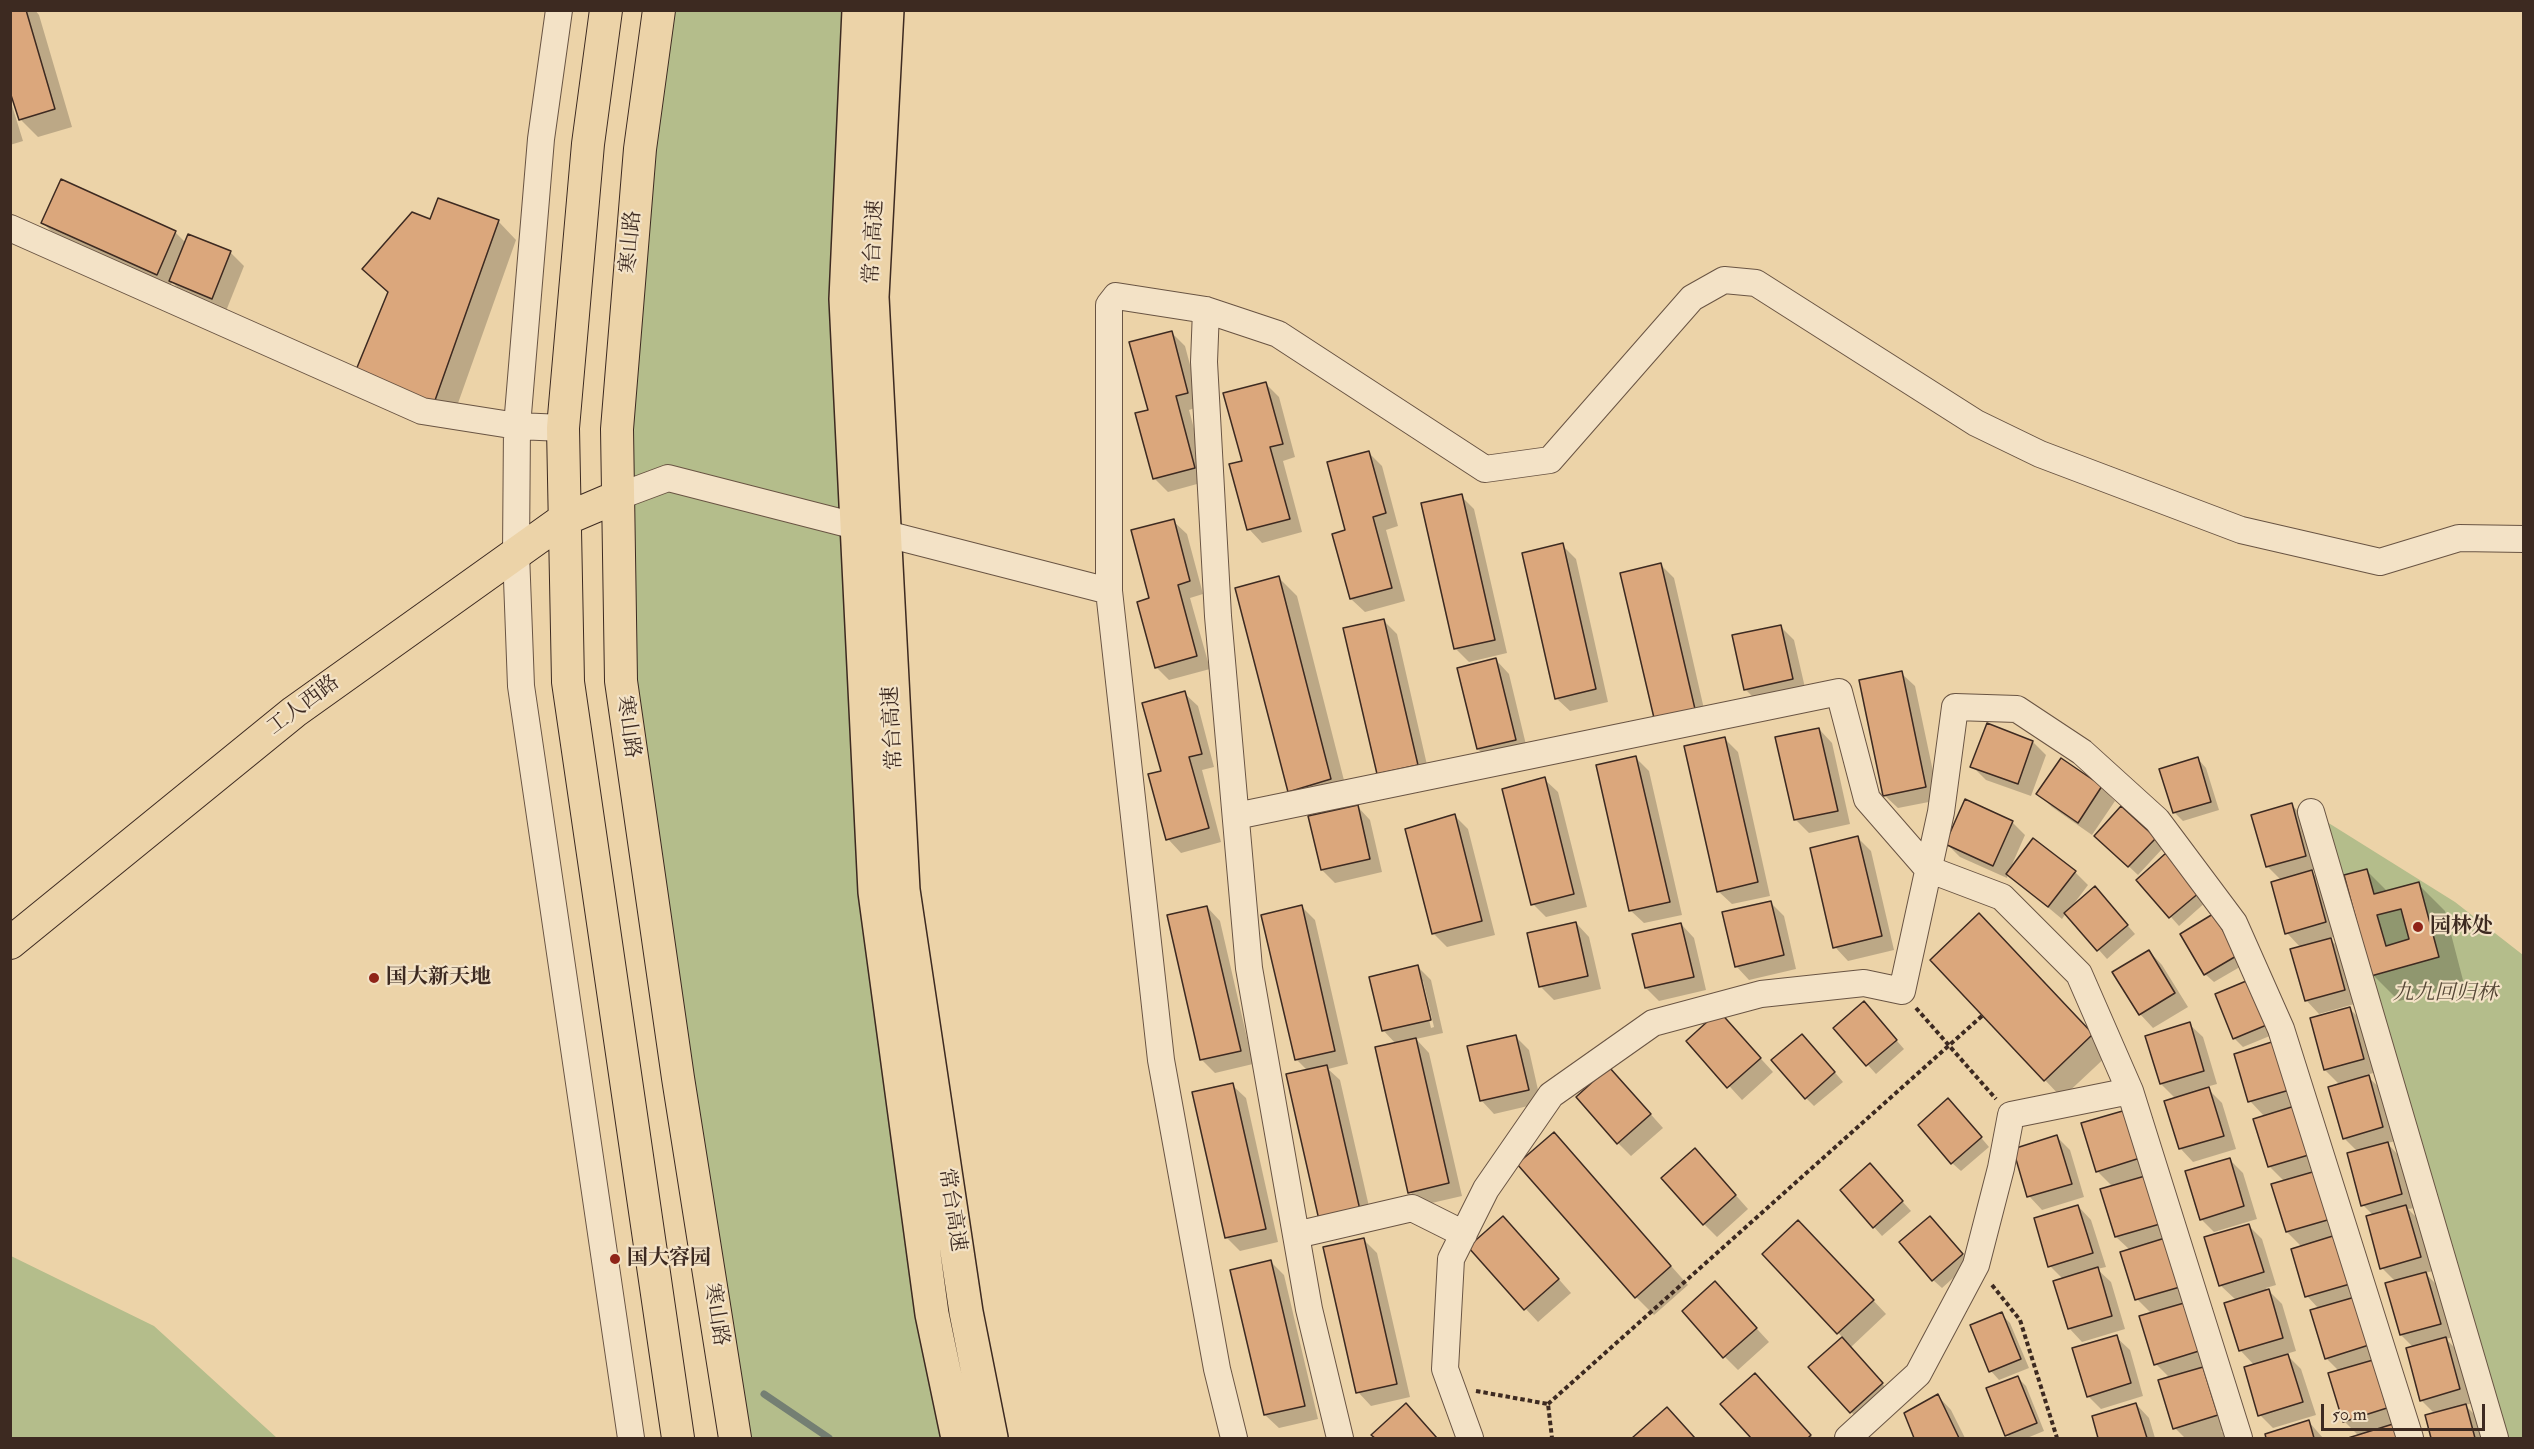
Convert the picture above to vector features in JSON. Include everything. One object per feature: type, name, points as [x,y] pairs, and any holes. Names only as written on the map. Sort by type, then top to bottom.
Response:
[{"type":"highway","name":"常台高速","points":[[859,10],[846,299],[875,892],[932,1314],[958,1438]]},
{"type":"highway","name":"常台高速","points":[[887,10],[872,297],[903,890],[966,1312],[992,1438]]},
{"type":"main road","points":[[606,10],[588,144],[563,428],[567,682],[678,1438]]},
{"type":"main road","name":"寒山路","points":[[658,10],[640,149],[617,429],[621,681],[678,1078],[735,1438]]},
{"type":"main road","name":"工人西路","points":[[10,943],[294,712],[563,520],[617,496]]},
{"type":"street","points":[[559,10],[541,139],[517,426],[516,553],[521,686],[631,1438]]},
{"type":"street","points":[[10,228],[422,411],[517,426],[563,428]]},
{"type":"street","points":[[1234,1438],[1217,1369],[1161,1060],[1109,591],[1109,306],[1116,296],[1206,310],[1278,334],[1485,469],[1550,460],[1692,298],[1724,280],[1756,283],[1976,423],[2040,454],[2241,530],[2380,562],[2459,538],[2523,539]]},
{"type":"street","points":[[1206,310],[1204,362],[1218,604],[1249,968],[1309,1310],[1340,1438]]},
{"type":"street","points":[[617,496],[668,478],[1109,591]]},
{"type":"street","points":[[1236,816],[1839,692],[1868,799],[1928,869],[2002,897],[2079,974],[2130,1091],[2239,1438]]},
{"type":"street","points":[[1470,1438],[1445,1369],[1451,1259],[1486,1190],[1551,1095],[1653,1023],[1761,994],[1864,983],[1902,991],[1941,812],[1955,706],[2017,709],[2082,752],[2157,820],[2234,923],[2281,1029],[2410,1438]]},
{"type":"street","points":[[2311,812],[2495,1438]]},
{"type":"street","points":[[1848,1438],[1918,1374],[1977,1265],[2001,1168],[2011,1115],[2130,1091]]},
{"type":"street","points":[[1296,1235],[1412,1208],[1464,1234]]},
{"type":"path","points":[[1902,991],[2011,1115]]},
{"type":"path","points":[[1548,1404],[1982,1016]]},
{"type":"path","points":[[1977,1265],[2020,1320],[2057,1438]]},
{"type":"path","points":[[1451,1386],[1548,1404]]},
{"type":"path","points":[[1548,1404],[1551,1438]]},
{"type":"green space","points":[[659,11],[859,11],[846,299],[958,1438],[735,1438],[678,1078],[617,497]]},
{"type":"green space","name":"九九回归林","points":[[2311,812],[2455,902],[2523,955],[2523,1438],[2495,1438]]},
{"type":"green space","points":[[11,1256],[154,1326],[277,1438],[11,1438]]},
{"type":"building","points":[[10,10],[26,10],[55,109],[19,120],[10,92]]},
{"type":"building","points":[[61,179],[176,231],[157,275],[41,223]]},
{"type":"building","points":[[438,198],[499,220],[433,406],[356,370],[388,292],[362,269],[412,212],[430,219]]},
{"type":"building","points":[[188,234],[231,251],[212,299],[169,281]]},
{"type":"building","points":[[1172,331],[1188,393],[1176,396],[1195,468],[1153,479],[1135,413],[1148,410],[1129,342]]},
{"type":"building","points":[[1266,382],[1283,444],[1270,447],[1290,519],[1247,530],[1229,464],[1242,461],[1223,393]]},
{"type":"building","points":[[1369,451],[1386,513],[1373,517],[1392,588],[1350,599],[1332,534],[1345,530],[1327,462]]},
{"type":"building","points":[[1462,494],[1495,640],[1454,649],[1421,503]]},
{"type":"building","points":[[1174,519],[1190,581],[1178,585],[1197,656],[1155,668],[1137,602],[1149,598],[1131,530]]},
{"type":"building","points":[[1563,543],[1596,689],[1555,699],[1522,553]]},
{"type":"building","points":[[1661,563],[1695,709],[1654,718],[1620,573]]},
{"type":"building","points":[[1279,576],[1331,779],[1288,792],[1235,588]]},
{"type":"building","points":[[1384,619],[1418,765],[1377,774],[1343,628]]},
{"type":"building","points":[[1781,625],[1793,679],[1744,690],[1732,635]]},
{"type":"building","points":[[1496,658],[1516,740],[1477,749],[1457,668]]},
{"type":"building","points":[[1902,671],[1926,787],[1883,796],[1859,680]]},
{"type":"building","points":[[1185,691],[1202,754],[1189,757],[1209,828],[1166,840],[1148,774],[1161,771],[1142,703]]},
{"type":"building","points":[[1987,723],[2033,741],[2018,784],[1970,767]]},
{"type":"building","points":[[1819,728],[1838,811],[1794,820],[1775,737]]},
{"type":"building","points":[[1725,737],[1758,882],[1717,892],[1684,746]]},
{"type":"building","points":[[1636,756],[1670,902],[1629,911],[1596,765]]},
{"type":"building","points":[[2198,757],[2211,802],[2173,813],[2159,769]]},
{"type":"building","points":[[2061,758],[2102,786],[2078,823],[2036,794]]},
{"type":"building","points":[[1545,777],[1574,894],[1531,905],[1502,789]]},
{"type":"building","points":[[1965,799],[2013,821],[1993,866],[1945,844]]},
{"type":"building","points":[[2292,803],[2306,856],[2266,867],[2251,815]]},
{"type":"building","points":[[1358,805],[1370,859],[1321,870],[1308,816]]},
{"type":"building","points":[[2121,806],[2156,838],[2128,867],[2094,836]]},
{"type":"building","points":[[1455,814],[1482,921],[1432,934],[1405,829]]},
{"type":"building","points":[[1858,836],[1882,936],[1833,948],[1810,848]]},
{"type":"building","points":[[2033,838],[2076,871],[2048,907],[2006,874]]},
{"type":"building","points":[[2166,853],[2200,892],[2169,918],[2136,880]]},
{"type":"building","name":"园林处","points":[[2367,869],[2374,894],[2419,882],[2439,957],[2371,976],[2344,875]],"holes":[[[2401,909],[2409,939],[2386,946],[2377,915]]]},
{"type":"building","points":[[2312,870],[2326,922],[2285,934],[2271,882]]},
{"type":"building","points":[[2095,886],[2128,925],[2097,951],[2064,913]]},
{"type":"building","points":[[1771,901],[1784,955],[1735,967],[1722,912]]},
{"type":"building","points":[[1302,905],[1335,1051],[1295,1060],[1261,915]]},
{"type":"building","points":[[1207,906],[1241,1051],[1200,1060],[1167,915]]},
{"type":"building","points":[[1979,913],[2093,1034],[2044,1081],[1930,960]]},
{"type":"building","points":[[2213,914],[2238,955],[2204,975],[2180,934]]},
{"type":"building","points":[[1576,922],[1588,976],[1539,987],[1527,933]]},
{"type":"building","points":[[1681,923],[1694,977],[1645,988],[1632,934]]},
{"type":"building","points":[[2331,938],[2345,990],[2305,1001],[2290,949]]},
{"type":"building","points":[[2149,950],[2175,993],[2139,1015],[2112,972]]},
{"type":"building","points":[[1418,965],[1431,1020],[1382,1031],[1369,977]]},
{"type":"building","points":[[2251,979],[2269,1024],[2233,1039],[2215,994]]},
{"type":"building","points":[[1864,1001],[1897,1040],[1866,1066],[1833,1028]]},
{"type":"building","points":[[2350,1007],[2364,1059],[2324,1070],[2310,1018]]},
{"type":"building","points":[[1719,1011],[1761,1058],[1727,1088],[1686,1041]]},
{"type":"building","points":[[2190,1022],[2204,1071],[2160,1084],[2145,1036]]},
{"type":"building","points":[[1802,1034],[1835,1072],[1805,1099],[1771,1060]]},
{"type":"building","points":[[1516,1035],[1529,1090],[1480,1101],[1467,1046]]},
{"type":"building","points":[[1416,1038],[1449,1183],[1408,1193],[1375,1047]]},
{"type":"building","points":[[2278,1040],[2293,1089],[2248,1102],[2234,1054]]},
{"type":"building","points":[[1327,1065],[1360,1210],[1319,1220],[1286,1074]]},
{"type":"building","points":[[1609,1067],[1651,1114],[1617,1144],[1576,1097]]},
{"type":"building","points":[[2369,1075],[2383,1127],[2343,1139],[2328,1087]]},
{"type":"building","points":[[1233,1083],[1266,1229],[1225,1238],[1192,1092]]},
{"type":"building","points":[[2209,1087],[2224,1136],[2179,1149],[2164,1101]]},
{"type":"building","points":[[1948,1098],[1982,1137],[1951,1164],[1918,1125]]},
{"type":"building","points":[[2298,1105],[2312,1154],[2268,1167],[2253,1119]]},
{"type":"building","points":[[2126,1110],[2140,1158],[2096,1172],[2081,1123]]},
{"type":"building","points":[[1554,1132],[1671,1266],[1635,1298],[1517,1164]]},
{"type":"building","points":[[2057,1135],[2072,1184],[2027,1197],[2013,1149]]},
{"type":"building","points":[[2388,1142],[2402,1194],[2361,1206],[2347,1153]]},
{"type":"building","points":[[1695,1148],[1736,1195],[1703,1225],[1661,1178]]},
{"type":"building","points":[[2230,1158],[2244,1206],[2200,1220],[2185,1171]]},
{"type":"building","points":[[1870,1163],[1903,1201],[1873,1228],[1840,1190]]},
{"type":"building","points":[[2316,1171],[2331,1219],[2286,1232],[2271,1184]]},
{"type":"building","points":[[2145,1176],[2160,1224],[2115,1237],[2100,1189]]},
{"type":"building","points":[[2078,1205],[2093,1253],[2048,1267],[2034,1218]]},
{"type":"building","points":[[2406,1205],[2421,1257],[2380,1269],[2366,1216]]},
{"type":"building","points":[[1503,1216],[1559,1279],[1524,1310],[1468,1247]]},
{"type":"building","points":[[1930,1216],[1963,1254],[1932,1281],[1899,1242]]},
{"type":"building","points":[[1798,1220],[1874,1300],[1837,1334],[1762,1254]]},
{"type":"building","points":[[2249,1224],[2264,1272],[2219,1286],[2204,1237]]},
{"type":"building","points":[[2336,1235],[2350,1284],[2305,1297],[2291,1249]]},
{"type":"building","points":[[1364,1238],[1397,1384],[1356,1393],[1323,1247]]},
{"type":"building","points":[[2165,1238],[2180,1287],[2135,1300],[2120,1252]]},
{"type":"building","points":[[1271,1260],[1305,1406],[1264,1415],[1230,1270]]},
{"type":"building","points":[[2098,1267],[2112,1316],[2068,1329],[2053,1281]]},
{"type":"building","points":[[2426,1272],[2441,1324],[2400,1335],[2385,1283]]},
{"type":"building","points":[[1715,1281],[1757,1328],[1723,1358],[1682,1311]]},
{"type":"building","points":[[2269,1289],[2283,1338],[2239,1351],[2224,1303]]},
{"type":"building","points":[[2355,1297],[2369,1345],[2325,1359],[2310,1310]]},
{"type":"building","points":[[2184,1303],[2199,1351],[2154,1365],[2139,1316]]},
{"type":"building","points":[[2002,1312],[2021,1359],[1989,1372],[1970,1325]]},
{"type":"building","points":[[2117,1335],[2131,1383],[2087,1397],[2072,1348]]},
{"type":"building","points":[[1842,1337],[1883,1383],[1850,1413],[1808,1367]]},
{"type":"building","points":[[2446,1337],[2460,1389],[2420,1401],[2406,1348]]},
{"type":"building","points":[[2288,1354],[2303,1402],[2258,1416],[2244,1367]]},
{"type":"building","points":[[2373,1360],[2387,1408],[2343,1422],[2328,1373]]},
{"type":"building","points":[[2203,1367],[2218,1415],[2173,1429],[2158,1380]]},
{"type":"building","points":[[1755,1373],[1811,1435],[1808,1438],[1751,1438],[1720,1404]]},
{"type":"building","points":[[2018,1376],[2037,1423],[2005,1436],[1986,1388]]},
{"type":"building","points":[[1938,1394],[1959,1438],[1914,1438],[1904,1413]]},
{"type":"building","points":[[1406,1403],[1437,1438],[1375,1438],[1371,1435]]},
{"type":"building","points":[[2136,1403],[2147,1438],[2098,1438],[2092,1416]]},
{"type":"building","points":[[2466,1404],[2475,1438],[2431,1438],[2425,1415]]},
{"type":"building","points":[[1667,1407],[1695,1438],[1632,1438]]},
{"type":"building","points":[[2309,1420],[2314,1438],[2266,1438],[2265,1434]]},
{"type":"building","points":[[2393,1424],[2397,1438],[2348,1438]]},
{"type":"waterway","points":[[764,1394],[829,1438]]},
{"type":"place","name":"园林处","points":[[2418,927]]},
{"type":"place","name":"国大新天地","points":[[374,978]]},
{"type":"place","name":"国大容园","points":[[615,1259]]}]
